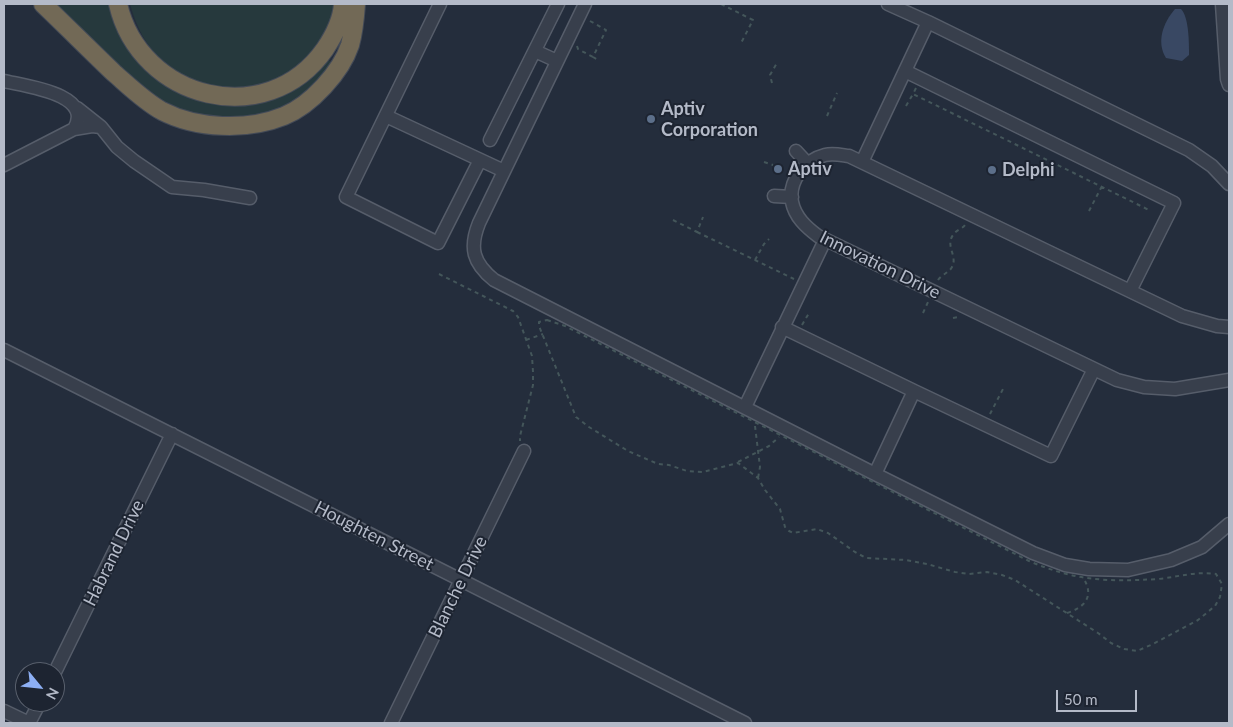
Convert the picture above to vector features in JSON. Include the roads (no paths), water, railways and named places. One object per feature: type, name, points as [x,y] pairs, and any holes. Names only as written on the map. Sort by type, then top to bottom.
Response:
[{"type":"highway","points":[[43,4],[136,93],[162,110],[211,126],[241,125],[285,116],[312,99],[334,76],[349,46],[355,23],[356,4]]},
{"type":"highway","points":[[118,4],[129,33],[148,61],[170,79],[195,91],[217,96],[259,94],[281,87],[298,76],[319,58],[332,38],[344,4]]},
{"type":"street","points":[[440,4],[346,197],[438,243],[480,160]]},
{"type":"street","points":[[490,140],[558,4]]},
{"type":"street","points":[[585,4],[479,223],[473,242],[475,256],[485,273],[494,280],[745,407],[784,433],[875,474],[1033,553],[1065,565],[1088,569],[1128,570],[1171,560],[1202,547],[1229,524]]},
{"type":"street","points":[[888,4],[1188,150],[1212,166],[1229,184]]},
{"type":"street","points":[[1225,11],[1229,85]]},
{"type":"street","points":[[862,162],[928,22]]},
{"type":"street","points":[[535,51],[557,61]]},
{"type":"street","points":[[905,71],[1174,203],[1130,291]]},
{"type":"street","points":[[4,81],[53,92],[101,127],[117,147],[172,187],[250,198]]},
{"type":"street","points":[[74,129],[79,115],[77,108]]},
{"type":"street","points":[[386,116],[504,171]]},
{"type":"street","points":[[4,165],[74,129],[92,126],[101,127]]},
{"type":"street","points":[[796,151],[808,164]]},
{"type":"street","points":[[774,196],[792,197],[791,190],[796,179],[808,164],[826,154],[837,154],[862,162],[1182,316],[1216,326],[1229,327]]},
{"type":"street","name":"Innovation Drive","points":[[792,197],[795,211],[802,221],[825,240],[1117,380],[1144,387],[1175,389],[1229,380]]},
{"type":"street","points":[[745,407],[825,240]]},
{"type":"street","points":[[782,328],[1051,456],[1094,369]]},
{"type":"street","name":"Houghten Street","points":[[4,350],[745,723]]},
{"type":"street","points":[[875,474],[914,391]]},
{"type":"street","name":"Habrand Drive","points":[[60,662],[172,434]]},
{"type":"street","name":"Blanche Drive","points":[[391,723],[524,451]]},
{"type":"street","points":[[4,710],[29,723]]},
{"type":"water","points":[[1175,9],[1181,9],[1184,13],[1188,30],[1189,55],[1182,61],[1166,58],[1161,39],[1164,26]]},
{"type":"place","name":"Aptiv Corporation","points":[[651,119]]},
{"type":"place","name":"Aptiv","points":[[778,169]]},
{"type":"place","name":"Delphi","points":[[992,170]]}]
